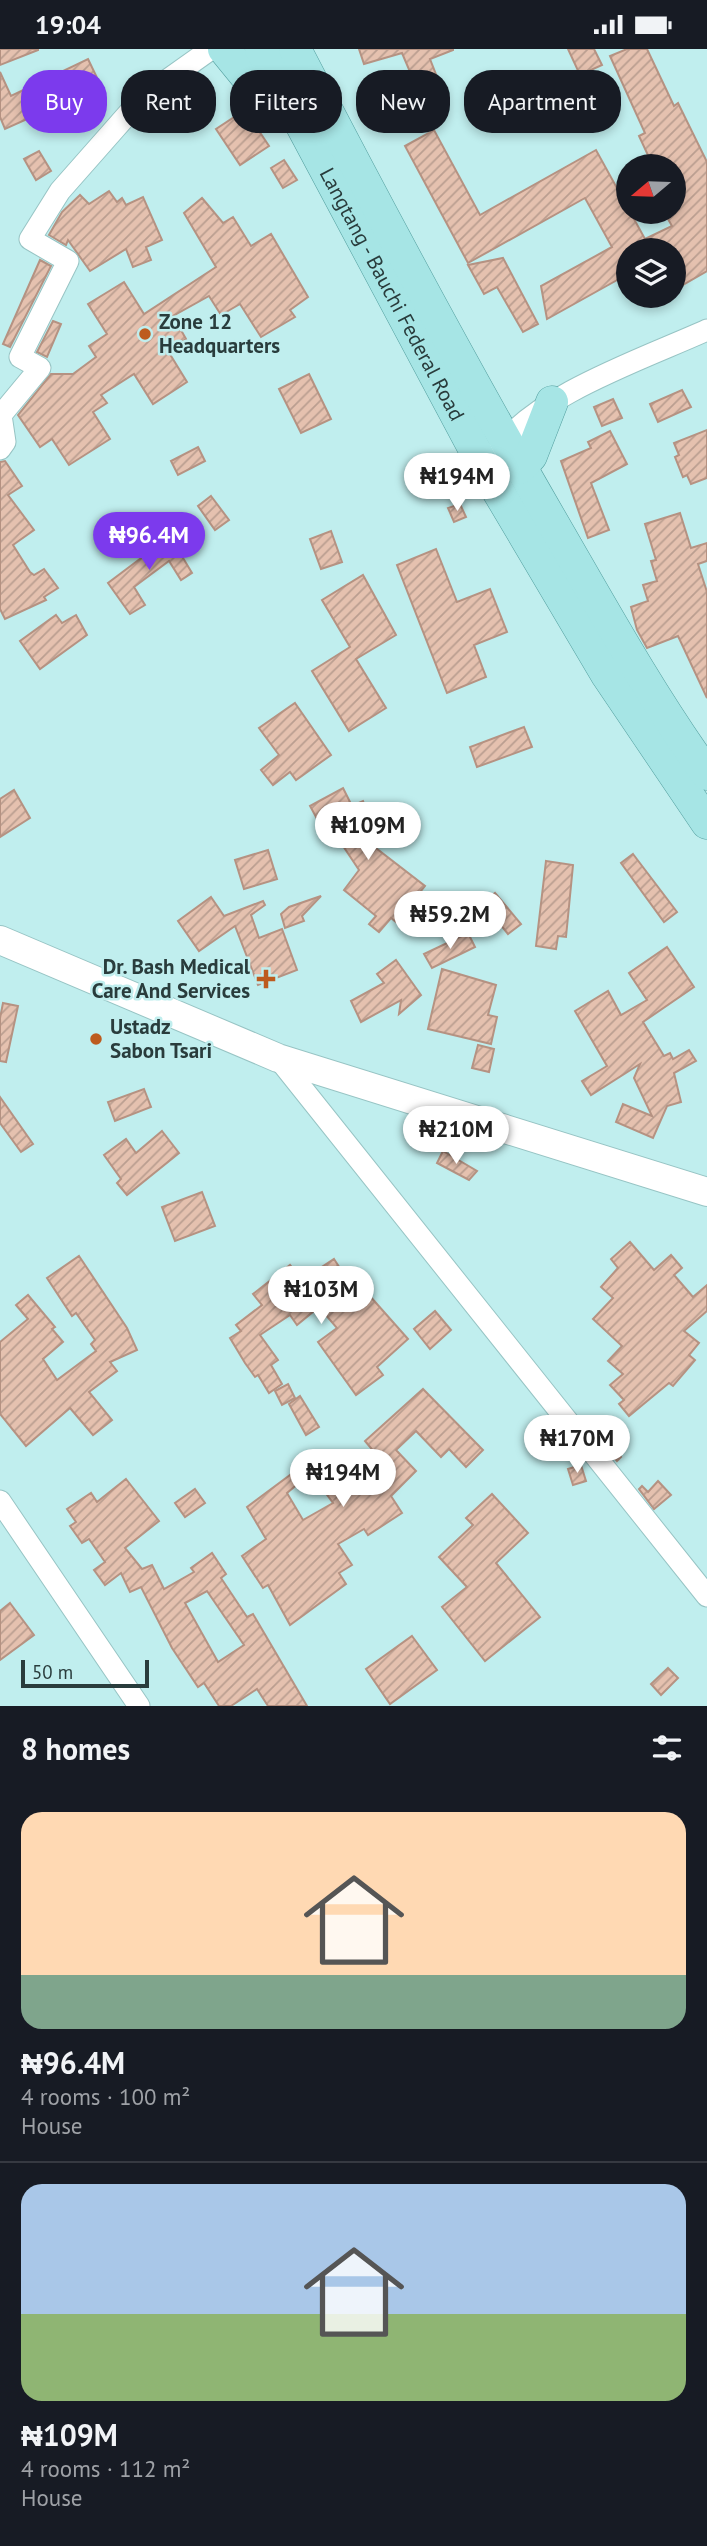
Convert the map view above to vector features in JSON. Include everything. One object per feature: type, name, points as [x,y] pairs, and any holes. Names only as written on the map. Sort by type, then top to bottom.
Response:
[{"type":"main road","points":[[224,49],[241,70]]},
{"type":"main road","name":"Langtang - Bauchi Federal Road","points":[[260,49],[272,70]]},
{"type":"main road","name":"Langtang - Bauchi Federal Road","points":[[295,49],[400,250],[520,468],[645,682],[707,774]]},
{"type":"main road","name":"Langtang - Bauchi Federal Road","points":[[306,133],[485,469],[607,675],[707,823]]},
{"type":"main road","points":[[520,468],[531,456],[552,401]]},
{"type":"street","points":[[0,449],[5,442],[1,415],[40,368],[20,358],[68,261],[30,239],[60,191],[142,98],[211,49]]},
{"type":"street","points":[[485,469],[505,439],[552,401],[707,330]]},
{"type":"street","points":[[0,940],[278,1058],[707,1192]]},
{"type":"street","points":[[278,1058],[707,1596]]},
{"type":"street","points":[[0,1501],[139,1706]]},
{"type":"building","points":[[0,49],[38,49],[38,50],[0,65]]},
{"type":"building","points":[[359,49],[453,49],[430,59],[434,70],[409,70],[402,53],[364,64]]},
{"type":"building","points":[[568,49],[594,49],[602,65],[591,70],[578,70]]},
{"type":"building","points":[[627,49],[647,49],[674,106],[678,103],[707,162],[707,271],[686,283],[686,238],[647,238],[672,226],[671,224],[686,224],[686,154],[647,154],[639,136],[645,133],[621,80],[621,70],[616,70],[610,56]]},
{"type":"building","points":[[88,59],[93,70],[65,70]]},
{"type":"building","points":[[0,72],[11,96],[21,91],[21,122],[5,129],[0,117]]},
{"type":"building","points":[[230,120],[230,133],[260,133],[269,146],[240,165],[216,129]]},
{"type":"building","points":[[429,133],[436,133],[480,215],[596,150],[616,186],[616,224],[637,224],[644,238],[616,238],[616,281],[547,319],[541,286],[612,247],[585,198],[468,263],[405,146]]},
{"type":"building","points":[[39,151],[51,171],[36,180],[24,159]]},
{"type":"building","points":[[284,160],[297,180],[283,188],[271,168]]},
{"type":"building","points":[[109,191],[117,202],[122,198],[126,205],[143,197],[162,240],[146,247],[151,260],[133,267],[126,249],[90,271],[68,240],[66,245],[49,235],[62,212],[80,195],[89,204]]},
{"type":"building","points":[[202,198],[223,223],[233,217],[251,246],[271,234],[308,297],[290,310],[295,317],[261,337],[240,304],[221,315],[209,296],[173,316],[186,339],[168,351],[187,382],[153,404],[134,374],[101,395],[107,403],[93,412],[110,439],[69,465],[52,439],[40,447],[18,415],[51,374],[73,374],[96,357],[89,346],[107,334],[88,304],[124,282],[144,314],[216,267],[184,213]]},
{"type":"building","points":[[503,258],[538,324],[523,332],[497,287],[484,294],[468,265]]},
{"type":"building","points":[[40,260],[51,266],[10,347],[3,344]]},
{"type":"building","points":[[53,321],[61,324],[47,357],[37,352]]},
{"type":"building","points":[[309,374],[331,419],[301,433],[279,389]]},
{"type":"building","points":[[682,390],[691,407],[658,422],[650,404]]},
{"type":"building","points":[[613,399],[622,418],[602,426],[594,407]]},
{"type":"building","points":[[707,430],[707,478],[691,484],[687,475],[683,477],[675,457],[679,455],[674,443]]},
{"type":"building","points":[[610,431],[627,464],[591,483],[609,530],[588,538],[561,461],[591,448],[588,442]]},
{"type":"building","points":[[198,447],[205,461],[178,475],[171,461]]},
{"type":"building","points":[[5,461],[22,486],[8,495],[34,530],[13,545],[30,572],[34,575],[44,569],[58,588],[44,597],[46,600],[5,619],[0,609],[0,462]]},
{"type":"building","points":[[211,496],[229,520],[215,530],[198,506]]},
{"type":"building","points":[[460,504],[466,517],[454,522],[448,508]]},
{"type":"building","points":[[680,513],[691,548],[707,543],[707,561],[698,564],[707,592],[707,698],[678,636],[647,648],[637,630],[631,607],[648,601],[643,585],[657,581],[651,561],[656,560],[645,524]]},
{"type":"building","points":[[331,531],[342,562],[321,569],[310,539]]},
{"type":"building","points":[[173,534],[185,548],[180,553],[192,573],[181,580],[169,561],[134,587],[145,605],[130,614],[108,583]]},
{"type":"building","points":[[436,549],[457,602],[490,589],[507,632],[474,645],[486,677],[447,693],[397,565]]},
{"type":"building","points":[[363,575],[396,635],[356,659],[386,708],[349,731],[312,671],[350,647],[322,600]]},
{"type":"building","points":[[56,615],[62,623],[76,615],[87,635],[40,669],[20,641]]},
{"type":"building","points":[[295,703],[331,755],[296,780],[290,772],[273,785],[261,770],[279,755],[259,728]]},
{"type":"building","points":[[524,727],[532,747],[477,767],[470,747]]},
{"type":"building","points":[[343,788],[352,806],[363,801],[370,819],[359,824],[372,845],[425,886],[396,922],[391,918],[379,932],[369,924],[376,916],[344,890],[359,870],[329,825],[322,828],[310,806]]},
{"type":"building","points":[[14,790],[30,818],[0,837],[0,799]]},
{"type":"building","points":[[268,850],[277,879],[244,889],[235,860]]},
{"type":"building","points":[[633,854],[677,912],[664,922],[621,863]]},
{"type":"building","points":[[546,861],[573,865],[566,937],[558,936],[556,949],[536,946]]},
{"type":"building","points":[[495,893],[521,924],[508,934],[483,903]]},
{"type":"building","points":[[321,896],[302,916],[304,921],[285,928],[281,914],[289,907]]},
{"type":"building","points":[[211,897],[224,916],[263,901],[265,905],[251,915],[259,938],[282,929],[297,970],[258,985],[235,926],[199,951],[178,921]]},
{"type":"building","points":[[468,933],[475,947],[432,968],[424,954]]},
{"type":"building","points":[[667,947],[694,987],[643,1022],[664,1056],[670,1053],[673,1059],[689,1050],[696,1061],[674,1073],[681,1102],[667,1106],[653,1138],[616,1122],[623,1104],[652,1116],[634,1078],[640,1064],[591,1095],[582,1081],[607,1066],[575,1011],[608,991],[621,1015],[647,1000],[629,973]]},
{"type":"building","points":[[396,960],[421,995],[399,1014],[401,1000],[361,1022],[351,1001],[384,983],[377,974]]},
{"type":"building","points":[[442,969],[496,985],[488,1015],[497,1017],[491,1044],[428,1029]]},
{"type":"building","points":[[3,1003],[18,1006],[6,1062],[0,1061],[0,1018]]},
{"type":"building","points":[[478,1045],[494,1049],[489,1072],[472,1068]]},
{"type":"building","points":[[144,1089],[151,1107],[115,1121],[108,1102]]},
{"type":"building","points":[[0,1097],[33,1144],[21,1152],[0,1123]]},
{"type":"building","points":[[162,1131],[179,1153],[127,1195],[117,1183],[121,1179],[104,1155],[126,1139],[136,1153]]},
{"type":"building","points":[[443,1151],[477,1171],[469,1180],[437,1163]]},
{"type":"building","points":[[202,1192],[215,1226],[175,1241],[162,1207]]},
{"type":"building","points":[[630,1242],[654,1270],[671,1255],[682,1268],[674,1275],[693,1297],[707,1285],[707,1311],[684,1331],[699,1343],[689,1355],[695,1360],[673,1386],[669,1383],[629,1416],[619,1404],[624,1400],[610,1385],[623,1374],[608,1361],[622,1346],[593,1319],[613,1298],[601,1287],[618,1268],[611,1259]]},
{"type":"building","points":[[79,1256],[127,1328],[137,1350],[110,1362],[117,1371],[89,1392],[112,1420],[93,1435],[70,1408],[26,1446],[0,1414],[0,1342],[28,1319],[16,1305],[28,1295],[55,1327],[52,1329],[63,1342],[43,1359],[57,1380],[96,1351],[91,1344],[95,1340],[76,1313],[72,1316],[47,1278]]},
{"type":"building","points":[[334,1259],[362,1302],[369,1295],[408,1339],[377,1367],[383,1375],[356,1395],[318,1342],[337,1328],[319,1307],[297,1325],[290,1315],[260,1335],[278,1360],[271,1365],[282,1384],[269,1393],[258,1375],[255,1377],[245,1363],[230,1338],[241,1331],[236,1325],[262,1305],[253,1294],[290,1265],[302,1280]]},
{"type":"building","points":[[435,1311],[451,1330],[430,1349],[414,1329]]},
{"type":"building","points":[[288,1384],[295,1398],[282,1405],[275,1391]]},
{"type":"building","points":[[423,1389],[483,1450],[466,1467],[449,1449],[441,1457],[416,1431],[396,1450],[416,1471],[391,1496],[402,1513],[368,1535],[364,1529],[338,1544],[352,1565],[339,1573],[346,1584],[290,1625],[268,1585],[263,1588],[242,1556],[266,1539],[247,1507],[313,1458],[319,1466],[287,1493],[303,1520],[333,1503],[316,1480],[346,1458],[358,1475],[381,1460],[365,1441]]},
{"type":"building","points":[[300,1396],[319,1427],[306,1435],[289,1404]]},
{"type":"building","points":[[605,1440],[621,1457],[617,1461],[602,1443]]},
{"type":"building","points":[[581,1465],[586,1481],[573,1485],[568,1469]]},
{"type":"building","points":[[126,1479],[159,1521],[125,1548],[142,1569],[152,1565],[164,1589],[194,1572],[191,1568],[212,1553],[226,1574],[221,1578],[247,1617],[253,1614],[307,1706],[268,1706],[257,1689],[231,1706],[219,1706],[204,1683],[198,1687],[172,1648],[141,1587],[130,1592],[121,1573],[105,1585],[94,1570],[105,1562],[89,1539],[82,1543],[70,1526],[76,1522],[67,1509],[91,1493],[97,1502]],"holes":[[[207,1591],[244,1645],[218,1662],[185,1603]]]},
{"type":"building","points":[[658,1481],[671,1495],[654,1509],[639,1489],[642,1486],[648,1492]]},
{"type":"building","points":[[195,1489],[205,1503],[185,1517],[175,1503]]},
{"type":"building","points":[[492,1494],[528,1533],[496,1563],[540,1617],[485,1661],[442,1607],[467,1587],[439,1557],[473,1525],[466,1518]]},
{"type":"building","points":[[10,1603],[34,1635],[0,1660],[0,1611]]},
{"type":"building","points":[[412,1636],[437,1670],[390,1704],[366,1669]]},
{"type":"building","points":[[668,1668],[678,1678],[661,1695],[651,1684]]},
{"type":"place","name":"Zone 12 Headquarters","points":[[145,334]]},
{"type":"place","name":"Dr. Bash Medical Care And Services","points":[[266,979]]},
{"type":"place","name":"Ustadz Sabon Tsari","points":[[96,1039]]}]
